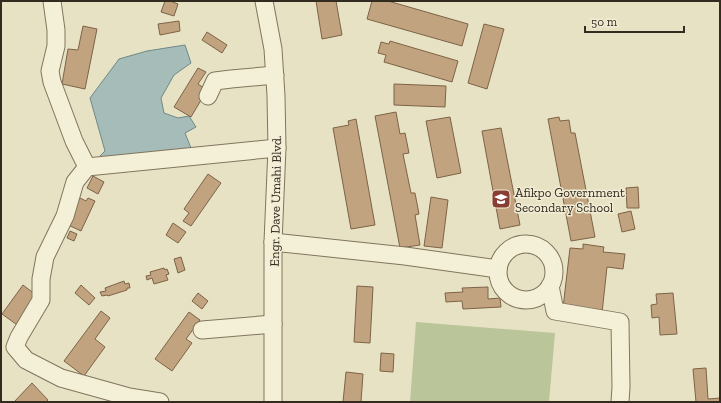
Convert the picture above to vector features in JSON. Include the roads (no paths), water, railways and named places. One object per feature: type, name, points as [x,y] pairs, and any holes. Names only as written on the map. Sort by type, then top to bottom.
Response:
[{"type":"street","points":[[52,1],[56,30],[56,46],[50,71],[52,82],[74,141],[87,167]]},
{"type":"street","name":"Engr. Dave Umahi Blvd.","points":[[264,1],[273,49],[276,96],[277,148],[273,242],[273,402]]},
{"type":"street","points":[[208,96],[215,81],[275,75]]},
{"type":"street","points":[[160,402],[129,397],[61,378],[26,360],[15,347],[19,337],[41,300],[41,279],[45,257],[65,216],[75,182],[87,167],[277,148]]},
{"type":"street","points":[[273,242],[405,256],[498,269]]},
{"type":"street","points":[[529,244],[539,247],[548,254],[554,275],[550,286],[544,294],[534,299],[523,300],[513,297],[504,290],[499,280],[498,269],[508,250],[518,245],[529,244]]},
{"type":"street","points":[[550,286],[555,311],[620,322],[620,402]]},
{"type":"street","points":[[202,330],[273,324]]},
{"type":"water","points":[[185,45],[191,63],[174,75],[161,98],[164,113],[178,118],[189,116],[196,127],[185,133],[193,153],[102,161],[100,156],[105,151],[90,98],[119,59],[147,51]]},
{"type":"place","name":"Afikpo Government Secondary School","points":[[501,199]]}]
